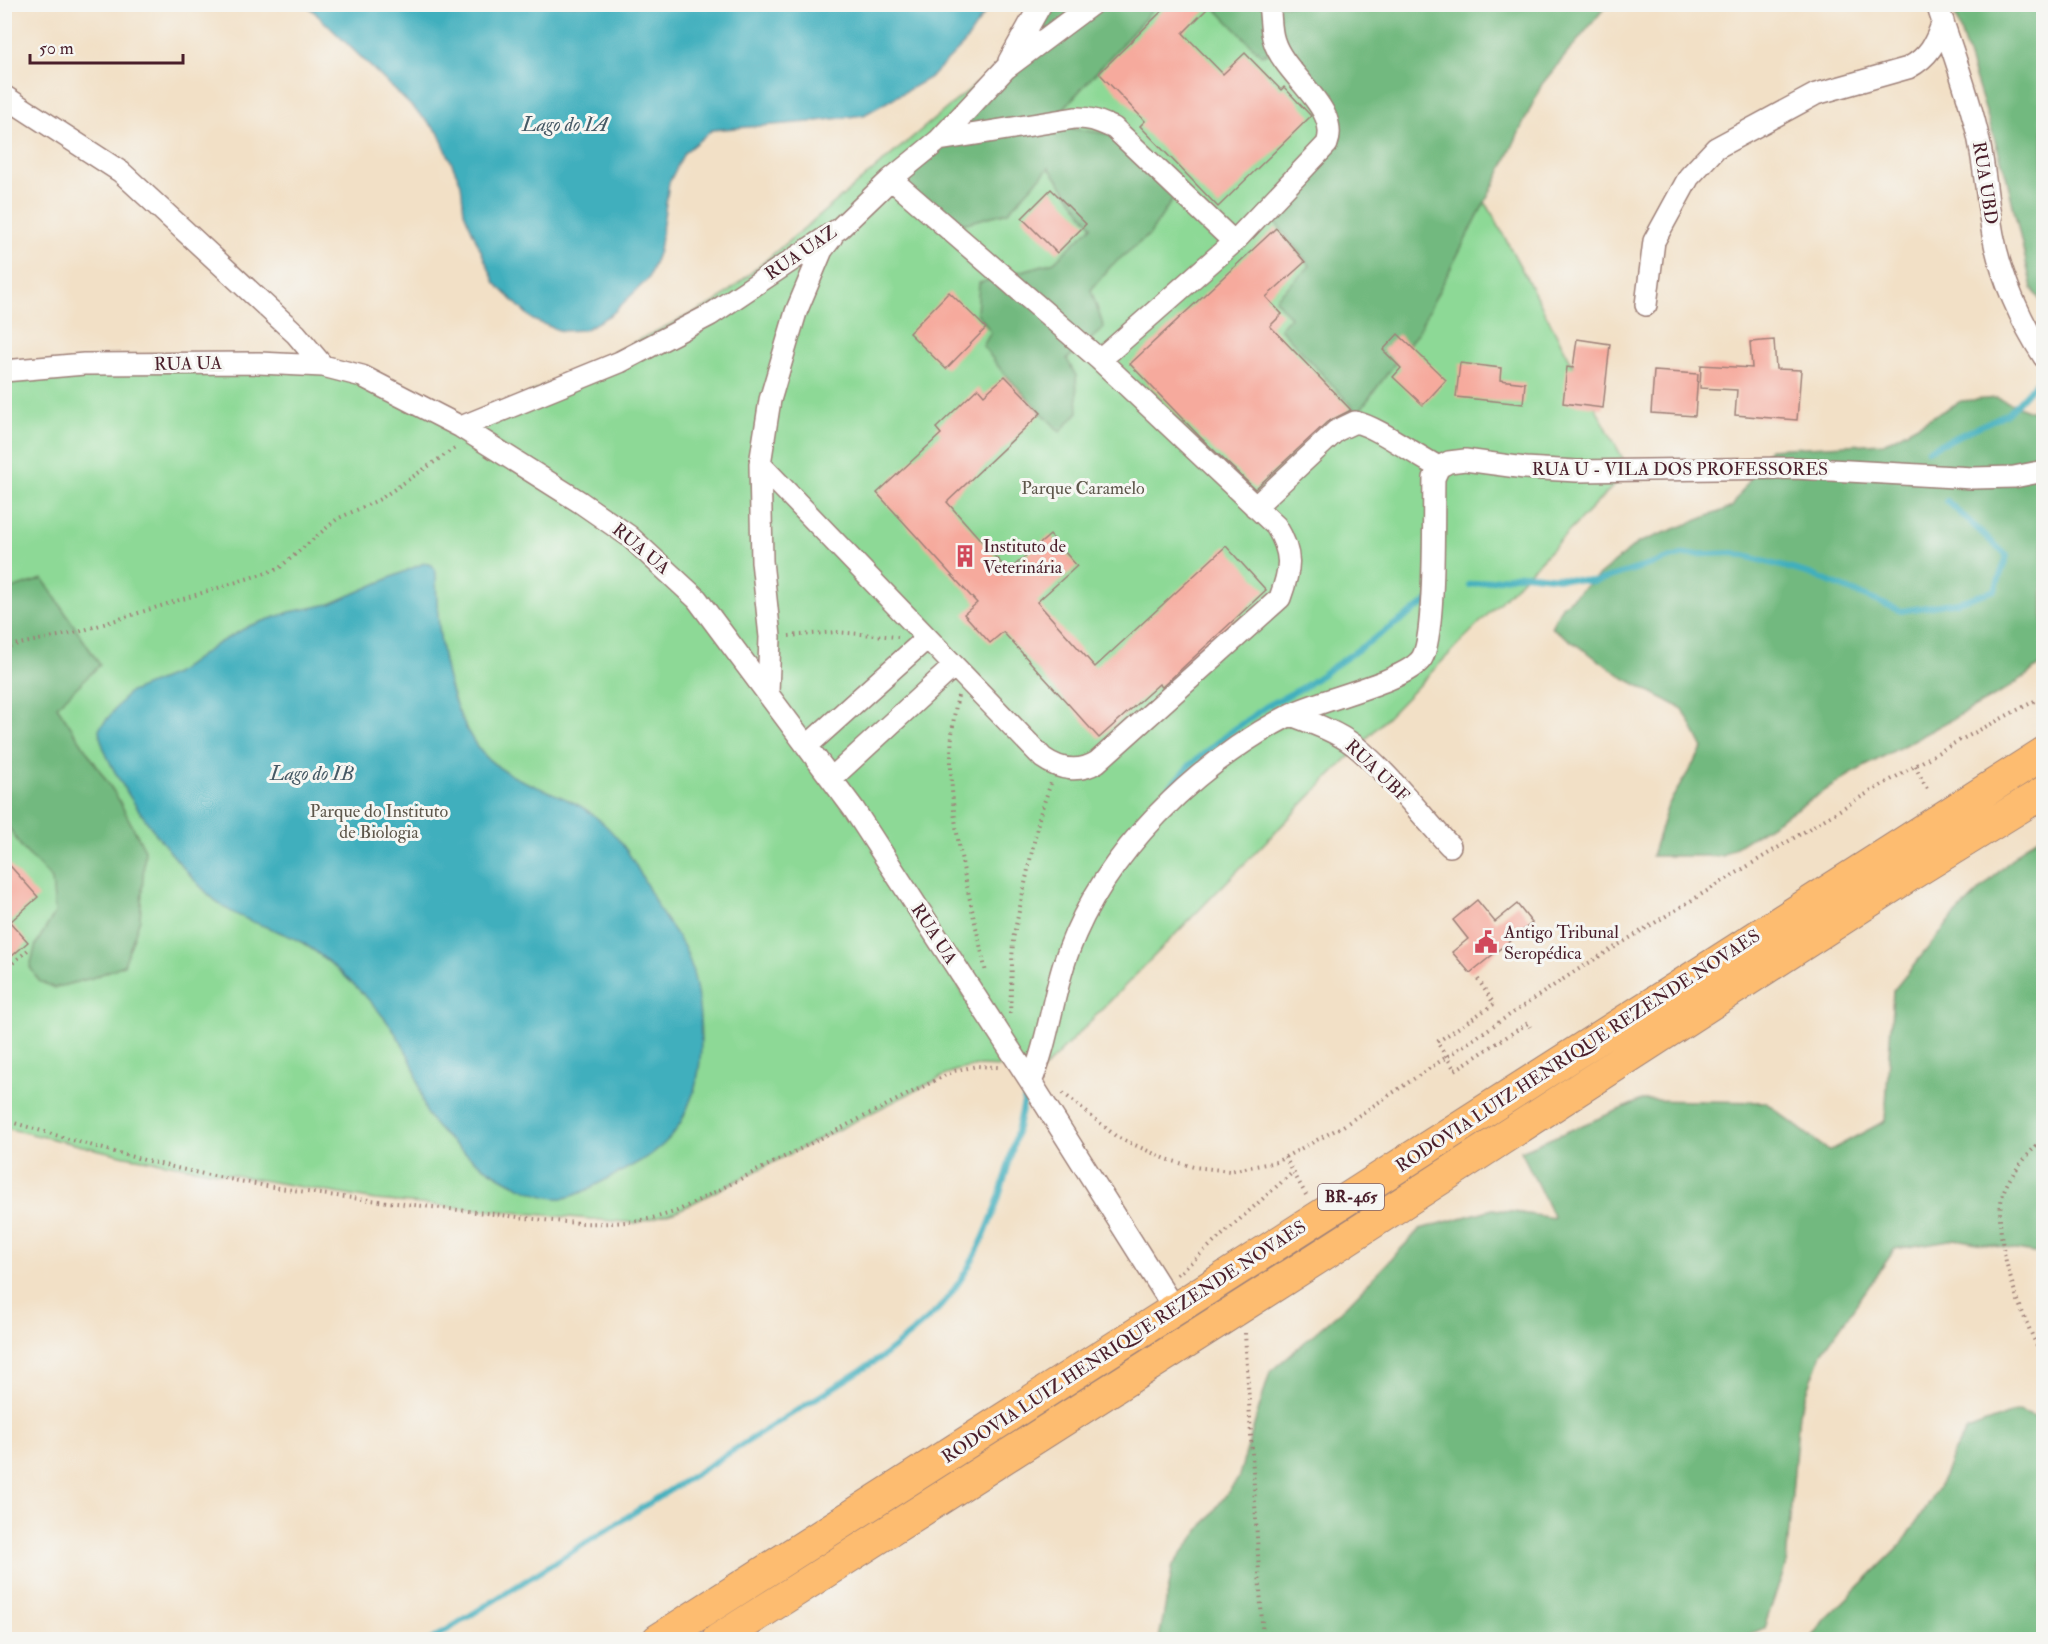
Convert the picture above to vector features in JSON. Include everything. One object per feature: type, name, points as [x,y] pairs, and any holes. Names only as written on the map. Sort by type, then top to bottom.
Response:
[{"type":"highway","name":"RODOVIA LUIZ HENRIQUE REZENDE NOVAES","points":[[658,1640],[2043,753]]},
{"type":"highway","name":"RODOVIA LUIZ HENRIQUE REZENDE NOVAES","points":[[718,1640],[1244,1305],[1592,1078],[2043,792]]},
{"type":"lane","points":[[1005,69],[1041,4]]},
{"type":"lane","name":"RUA UAZ","points":[[467,431],[620,362],[710,315],[840,228],[891,179],[939,140],[1005,69],[1092,4]]},
{"type":"lane","points":[[1100,360],[1234,242],[1320,154],[1330,136],[1328,123],[1320,105],[1287,67],[1274,41],[1269,4]]},
{"type":"lane","points":[[1647,305],[1654,241],[1671,208],[1701,162],[1716,148],[1816,94],[1918,63],[1935,45],[1940,13]]},
{"type":"lane","name":"RUA UBD","points":[[1940,13],[1977,133],[1986,174],[1993,236],[2001,265],[2025,322],[2043,357]]},
{"type":"lane","points":[[4,96],[121,172],[296,334],[323,366]]},
{"type":"lane","points":[[939,140],[1075,118],[1102,122],[1113,128],[1234,242]]},
{"type":"lane","points":[[760,464],[1043,758],[1057,766],[1083,768],[1097,762],[1280,598],[1288,578],[1290,555],[1276,526],[1100,360],[891,179]]},
{"type":"lane","points":[[768,693],[770,637],[762,561],[760,464],[770,400],[796,312],[822,250],[840,228]]},
{"type":"lane","name":"RUA UA","points":[[4,371],[84,364],[259,363],[323,366],[362,376],[467,431],[580,502],[629,536],[697,599],[832,778],[1031,1082],[1175,1310]]},
{"type":"lane","points":[[1031,1082],[1046,1039],[1053,995],[1068,950],[1098,892],[1122,856],[1163,811],[1192,784],[1252,737],[1291,715],[1406,672],[1424,655],[1429,624],[1434,478],[1439,467],[1387,438],[1369,425],[1355,422],[1336,431],[1255,507]]},
{"type":"lane","name":"RUA U - VILA DOS PROFESSORES","points":[[1439,467],[1449,462],[1465,460],[1525,468],[1577,471],[1795,468],[1972,478],[2014,477],[2043,471]]},
{"type":"lane","points":[[808,745],[926,639]]},
{"type":"lane","points":[[832,778],[958,670]]},
{"type":"lane","name":"RUA UBF","points":[[1291,715],[1320,726],[1353,745],[1377,767],[1450,846]]},
{"type":"path","points":[[4,647],[78,632],[278,569],[337,519],[381,499],[467,431]]},
{"type":"path","points":[[770,637],[837,632],[926,639]]},
{"type":"path","points":[[958,670],[953,717],[952,807],[988,981]]},
{"type":"path","points":[[4,1120],[125,1156],[224,1179],[318,1193],[550,1220],[636,1223],[677,1211],[954,1071],[977,1066],[1006,1067],[1031,1082],[1057,1088],[1117,1137],[1166,1159],[1194,1167],[1230,1171],[1254,1168],[1285,1157],[1343,1126],[1574,972],[1915,766],[2043,696]]},
{"type":"path","points":[[1009,1051],[1013,939],[1040,814],[1057,766]]},
{"type":"path","points":[[1915,766],[1928,791]]},
{"type":"path","points":[[4,971],[29,949]]},
{"type":"path","points":[[1478,979],[1494,1004],[1437,1042],[1455,1070],[1528,1023],[1530,1027]]},
{"type":"path","points":[[2043,1136],[2006,1185],[2000,1221],[2002,1250],[2028,1327],[2043,1359]]},
{"type":"path","points":[[1285,1157],[1306,1196]]},
{"type":"path","points":[[1244,1305],[1263,1640]]},
{"type":"green space","points":[[1045,5],[1157,5],[1057,116],[1074,129],[1109,134],[1176,194],[1150,234],[1111,266],[1091,290],[1104,328],[1067,359],[1076,376],[1078,412],[1060,432],[1001,370],[983,346],[991,332],[977,313],[979,283],[1054,262],[1092,226],[1049,168],[1008,212],[951,227],[899,180],[987,100]]},
{"type":"green space","points":[[1054,5],[1354,5],[1489,208],[1629,470],[1031,1082],[928,934],[1006,1067],[977,1066],[954,1071],[677,1211],[636,1223],[375,1200],[125,1156],[5,1128],[5,371],[323,366],[461,427],[716,302],[989,73]]},
{"type":"green space","points":[[1212,5],[1607,5],[1542,84],[1499,175],[1416,335],[1358,413],[1280,328],[1290,317],[1275,299],[1310,266],[1271,217],[1340,129],[1291,48],[1261,55]]},
{"type":"green space","points":[[1952,5],[2043,5],[2043,305],[2032,288],[2006,175]]},
{"type":"green space","points":[[1997,398],[2043,416],[2043,664],[2002,692],[1851,774],[1722,856],[1652,856],[1668,805],[1703,748],[1683,709],[1626,679],[1551,627],[1562,606],[1638,543],[1732,507],[1769,449],[1885,443],[1961,401]]},
{"type":"green space","points":[[43,579],[100,665],[57,706],[116,795],[145,850],[140,919],[124,965],[92,978],[54,988],[39,981],[30,967],[36,944],[55,913],[52,879],[22,848],[4,820],[5,591]]},
{"type":"green space","points":[[2043,834],[2043,1278],[2039,1254],[1955,1239],[1895,1249],[1822,1353],[1799,1413],[1786,1564],[1764,1628],[1737,1640],[1159,1639],[1173,1565],[1238,1479],[1270,1372],[1346,1306],[1420,1229],[1493,1209],[1554,1218],[1521,1151],[1642,1100],[1765,1102],[1829,1151],[1885,1121],[1893,991],[1953,917],[2026,845]]},
{"type":"green space","points":[[2018,1411],[2043,1420],[2043,1639],[1811,1639],[1825,1620],[1904,1542],[1944,1477],[1953,1453],[1967,1430]]},
{"type":"water","name":"Lago do IA","points":[[307,5],[990,5],[964,44],[931,77],[864,115],[712,130],[684,153],[669,183],[659,251],[648,279],[612,314],[584,330],[561,331],[533,320],[495,283],[464,212],[461,184],[438,132]]},
{"type":"water","name":"Lago do IB","points":[[424,563],[432,565],[436,572],[440,639],[449,684],[465,726],[476,745],[500,768],[577,804],[613,833],[629,854],[662,915],[684,947],[694,976],[700,1013],[701,1049],[694,1091],[681,1122],[666,1142],[648,1157],[569,1197],[549,1197],[509,1182],[488,1170],[450,1141],[427,1114],[410,1059],[390,1025],[373,1004],[336,969],[303,943],[230,911],[206,892],[148,823],[114,770],[103,747],[99,729],[128,693],[175,674],[217,644],[249,626],[290,612],[330,604]]},
{"type":"building","points":[[1169,4],[1212,4],[1183,33],[1223,74],[1245,53],[1281,90],[1284,87],[1311,116],[1218,207],[1140,126],[1145,121],[1099,73]]},
{"type":"building","points":[[1051,189],[1086,224],[1057,253],[1022,218]]},
{"type":"building","points":[[1276,228],[1305,262],[1266,297],[1282,314],[1270,326],[1351,410],[1327,422],[1255,489],[1200,437],[1130,364]]},
{"type":"building","points":[[949,292],[986,328],[946,369],[909,333]]},
{"type":"building","points":[[1398,334],[1446,380],[1423,405],[1393,377],[1401,368],[1383,350]]},
{"type":"building","points":[[1577,339],[1610,344],[1603,408],[1563,403],[1567,367],[1573,368]]},
{"type":"building","points":[[1774,340],[1776,369],[1801,370],[1797,420],[1735,415],[1737,390],[1700,388],[1701,365],[1752,368],[1750,342]]},
{"type":"building","points":[[1460,363],[1501,368],[1500,380],[1525,383],[1523,404],[1456,397]]},
{"type":"building","points":[[1654,371],[1698,374],[1695,416],[1651,413]]},
{"type":"building","name":"Instituto de Veterinária","points":[[1005,376],[1041,413],[947,502],[1008,571],[1050,535],[1077,566],[1037,602],[1095,667],[1226,546],[1266,590],[1162,687],[1159,684],[1099,738],[1003,632],[990,643],[964,614],[977,603],[877,493],[941,434],[936,428],[978,388],[984,395]]},
{"type":"building","points":[[4,859],[38,897],[10,922],[28,942],[4,963]]},
{"type":"building","name":"Antigo Tribunal Seropédica","points":[[1477,900],[1495,922],[1517,904],[1532,923],[1470,973],[1452,952],[1468,939],[1453,920]]},
{"type":"waterway","points":[[1928,450],[2008,413],[2044,374]]},
{"type":"waterway","points":[[1469,585],[1524,574],[1594,582],[1681,555],[1734,553],[1810,574],[1901,611],[1958,602],[1995,590],[2007,556],[1947,501]]},
{"type":"waterway","points":[[1126,834],[1190,765],[1232,731],[1267,706],[1304,687],[1427,602]]},
{"type":"waterway","points":[[431,1640],[882,1357],[927,1320],[959,1282],[987,1230],[1006,1173],[1028,1086]]},
{"type":"place","name":"Instituto de Veterinária","points":[[965,556]]},
{"type":"place","name":"Antigo Tribunal Seropédica","points":[[1486,942]]},
{"type":"park label","name":"Parque Caramelo","points":[[1083,488]]},
{"type":"park label","name":"Parque do Instituto de Biologia","points":[[379,821]]}]
